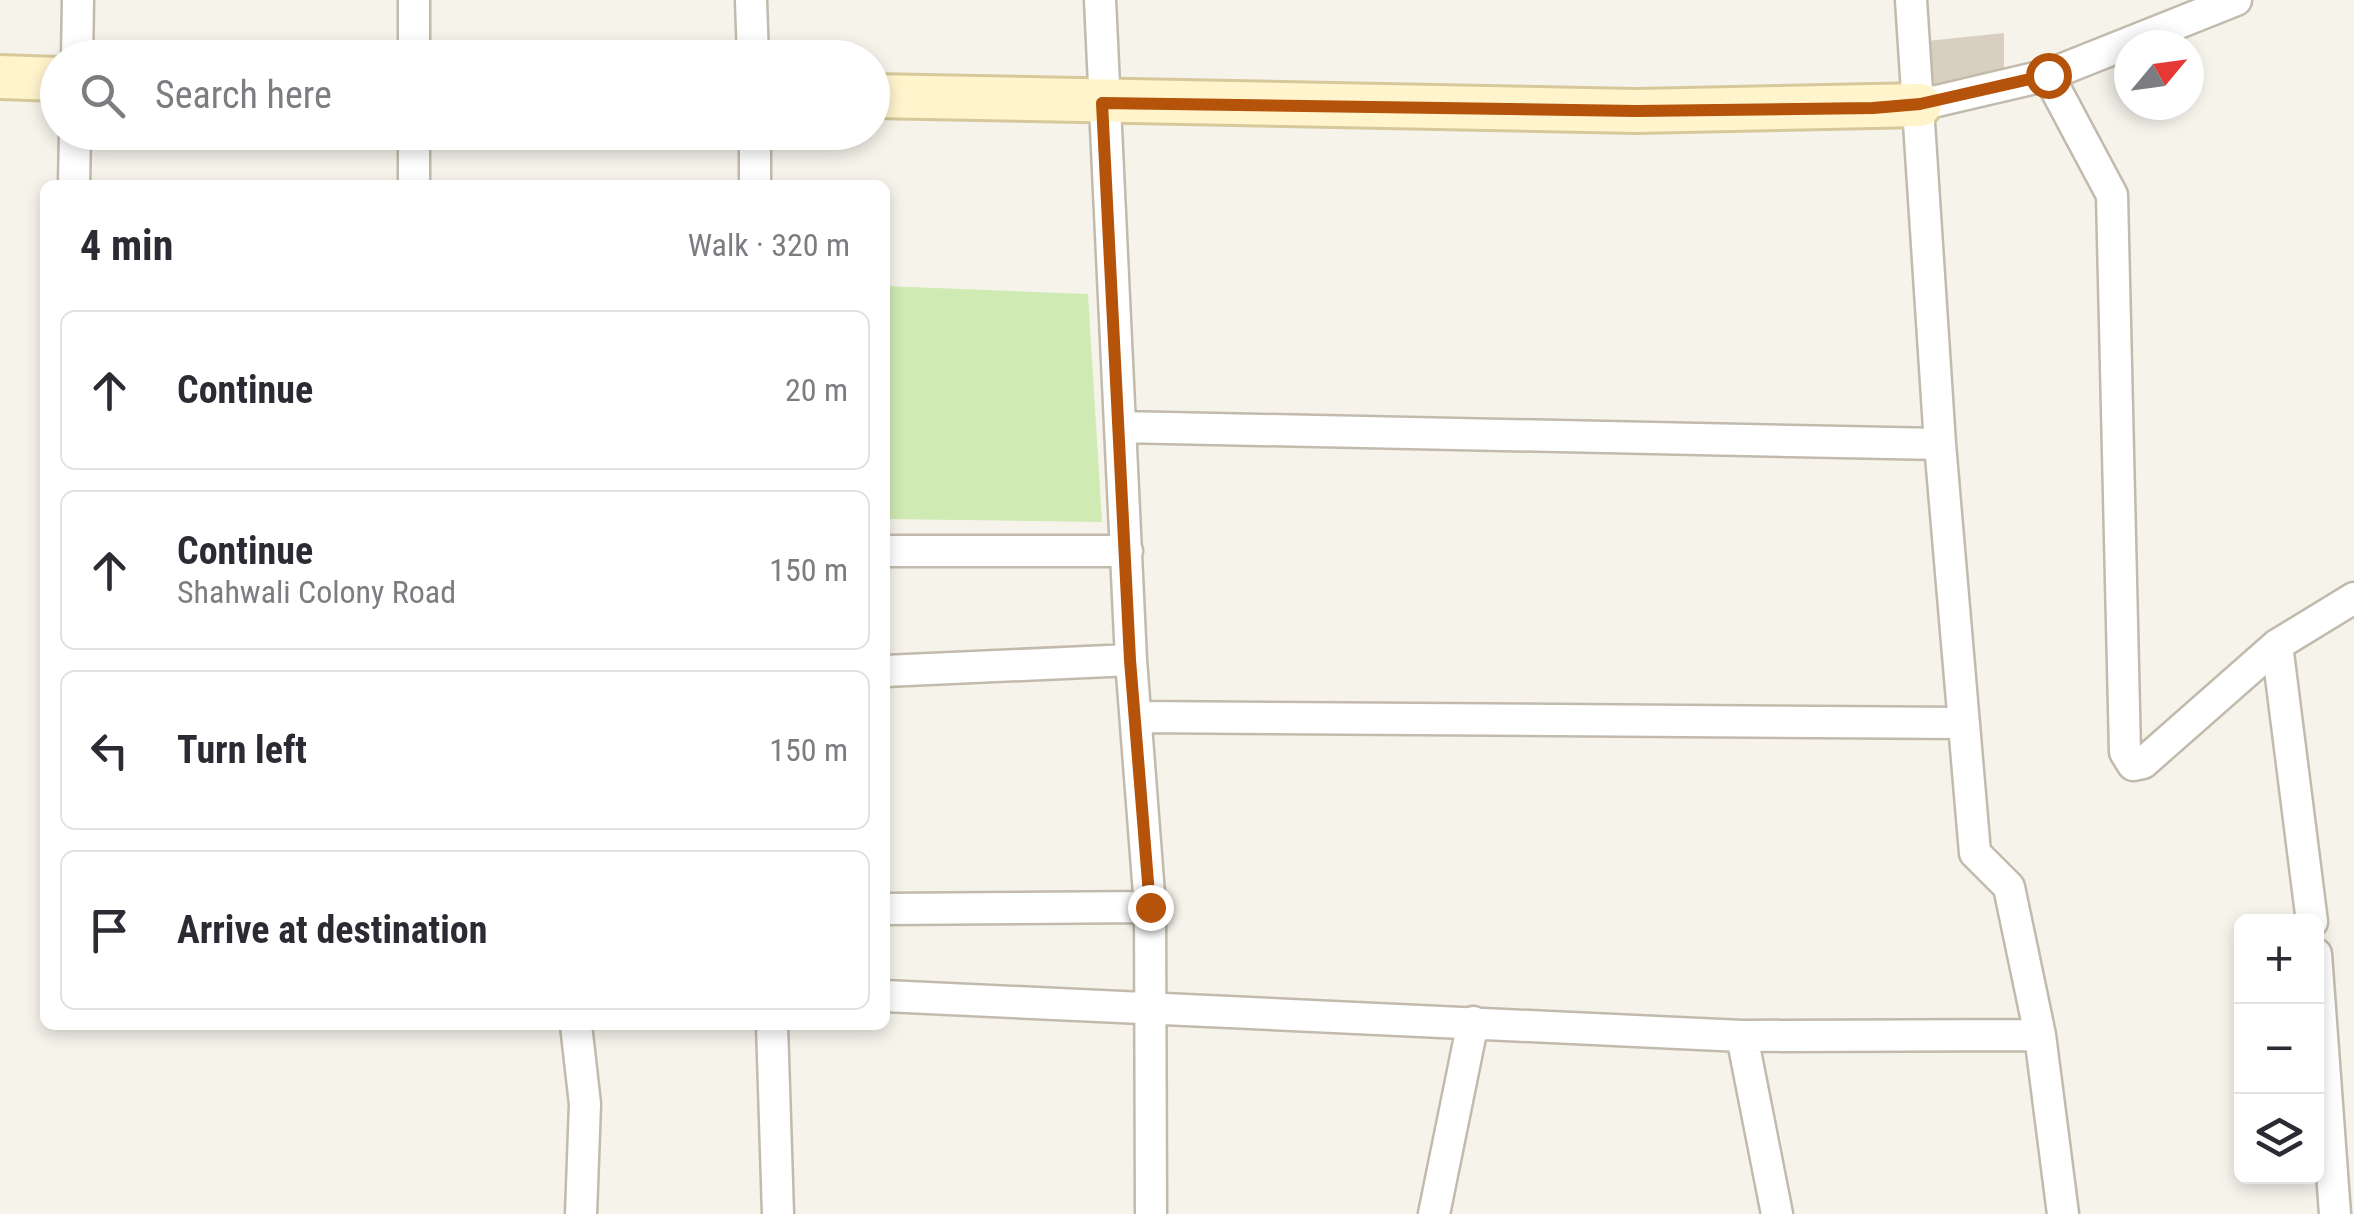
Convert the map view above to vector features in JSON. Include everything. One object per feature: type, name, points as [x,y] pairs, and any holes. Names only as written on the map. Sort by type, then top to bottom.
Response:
[{"type":"main road","points":[[0,77],[40,78]]},
{"type":"main road","points":[[890,97],[1636,111],[1920,104]]},
{"type":"street","points":[[77,40],[78,0]]},
{"type":"street","points":[[414,0],[414,40]]},
{"type":"street","points":[[751,0],[752,40]]},
{"type":"street","points":[[1100,0],[1130,660],[1150,907],[1151,1214]]},
{"type":"street","points":[[1911,0],[1940,444],[1975,853],[2009,888],[2040,1035],[2063,1214]]},
{"type":"street","points":[[1920,104],[2048,75],[2236,0]]},
{"type":"street","points":[[2048,75],[2112,195],[2126,752],[2133,765],[2143,763],[2277,645],[2354,598]]},
{"type":"street","points":[[74,180],[75,150]]},
{"type":"street","points":[[414,150],[414,180]]},
{"type":"street","points":[[755,150],[755,180]]},
{"type":"street","points":[[1121,428],[1940,444]]},
{"type":"street","points":[[890,551],[1127,551]]},
{"type":"street","points":[[2277,645],[2311,914]]},
{"type":"street","points":[[890,671],[1130,660]]},
{"type":"street","points":[[1136,717],[1964,723]]},
{"type":"street","points":[[890,908],[1150,907]]},
{"type":"street","points":[[890,996],[1742,1036],[2040,1035]]},
{"type":"street","points":[[2320,1004],[2336,1214]]},
{"type":"street","points":[[1434,1214],[1473,1022]]},
{"type":"street","points":[[577,1030],[585,1104],[582,1214]]},
{"type":"street","points":[[772,1030],[778,1214]]},
{"type":"street","points":[[1742,1036],[1776,1214]]},
{"type":"green space","points":[[890,286],[1088,294],[1102,522],[890,519]]},
{"type":"building","points":[[2004,33],[2004,83],[1934,88],[1927,41]]},
{"type":"route","points":[[1150,907],[1130,660],[1102,103],[1636,111],[1873,108],[1920,104],[2048,75]]}]
